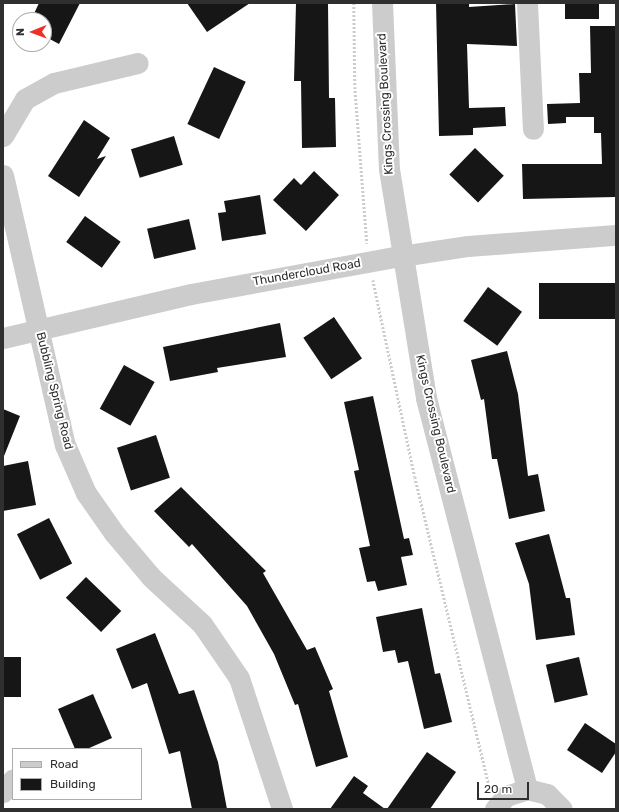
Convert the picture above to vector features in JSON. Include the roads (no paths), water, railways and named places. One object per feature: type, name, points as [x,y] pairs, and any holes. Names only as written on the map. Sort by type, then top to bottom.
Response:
[{"type":"street","name":"Kings Crossing Boulevard","points":[[382,3],[389,169],[401,256],[426,398],[527,789]]},
{"type":"street","points":[[527,3],[533,129]]},
{"type":"street","points":[[3,136],[25,99],[54,83],[138,63]]},
{"type":"street","name":"Bubbling Spring Road","points":[[3,175],[65,445],[86,493],[114,533],[151,577],[202,624],[239,678],[282,809]]},
{"type":"street","name":"Thundercloud Road","points":[[3,338],[191,294],[401,256],[468,246],[616,235]]},
{"type":"street","points":[[3,792],[12,780]]},
{"type":"street","points":[[495,809],[506,796],[527,789],[547,794],[562,809]]}]
